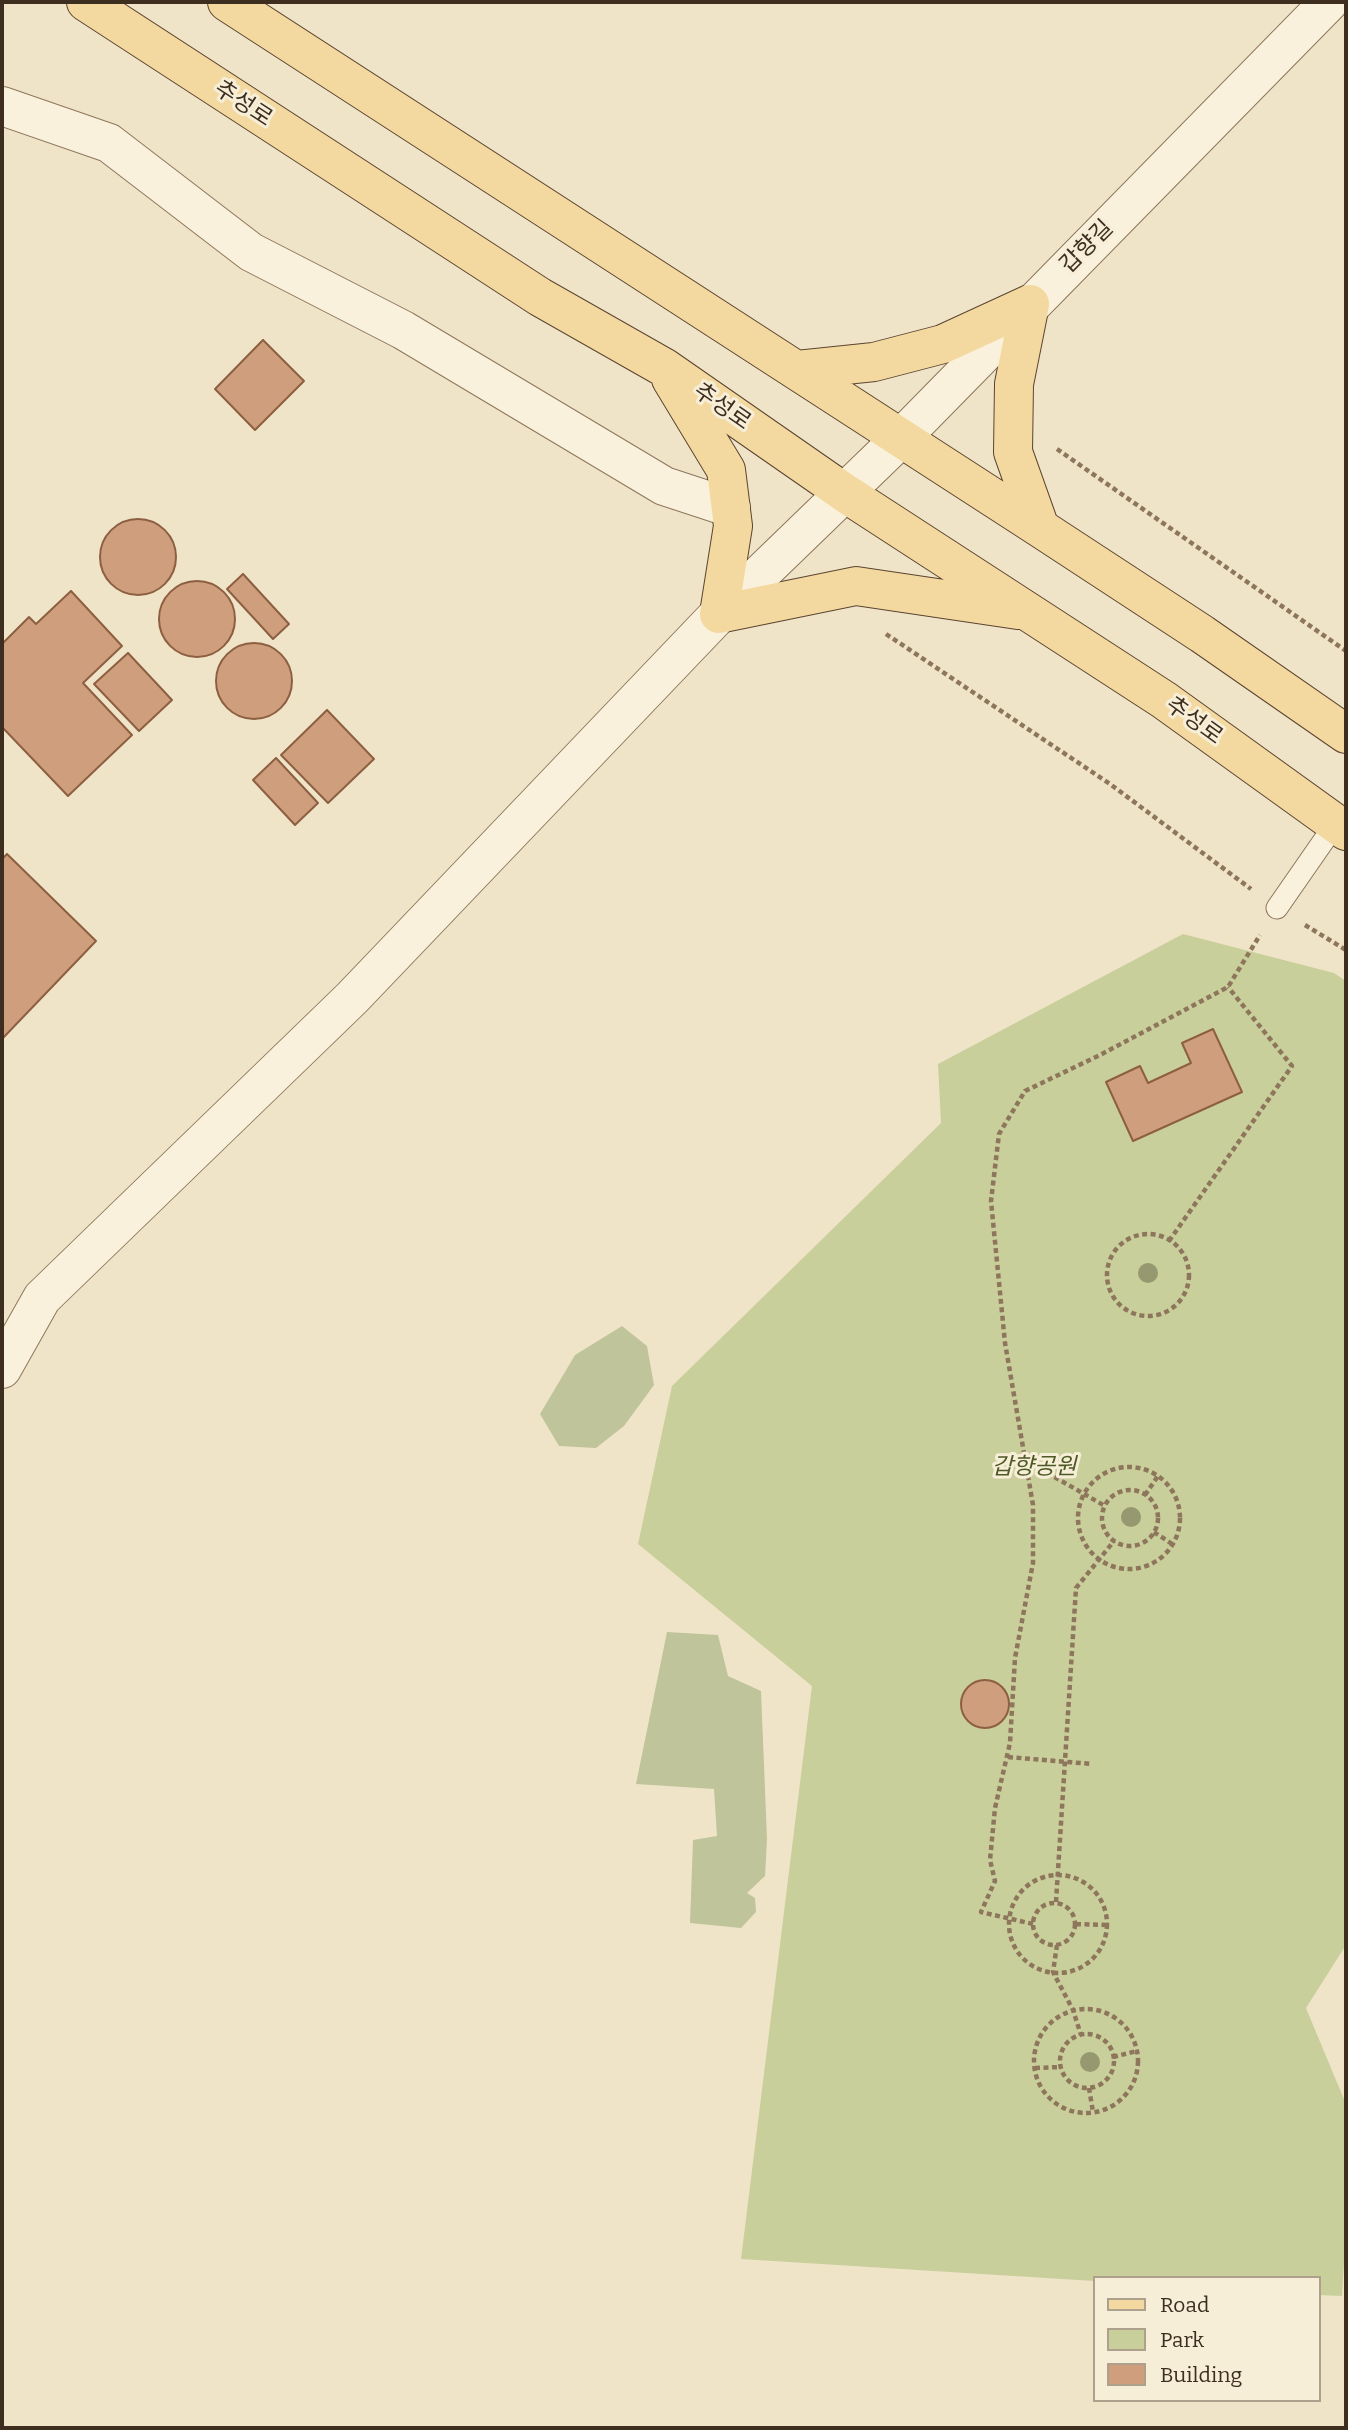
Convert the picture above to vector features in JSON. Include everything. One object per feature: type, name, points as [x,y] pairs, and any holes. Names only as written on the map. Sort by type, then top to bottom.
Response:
[{"type":"main road","name":"추성로","points":[[86,2],[540,297],[665,368],[845,493],[1164,699],[1341,827]]},
{"type":"main road","points":[[227,2],[1040,528],[1202,634],[1346,734]]},
{"type":"main road","points":[[797,370],[874,362],[943,344],[1030,304]]},
{"type":"main road","points":[[1030,304],[1014,384],[1013,452],[1040,528]]},
{"type":"main road","points":[[665,368],[726,470],[733,526],[719,614],[856,586],[1030,612]]},
{"type":"street","name":"갑향길","points":[[2,1369],[43,1298],[352,998],[719,614],[901,438],[1329,2]]},
{"type":"street","points":[[2,106],[109,143],[251,252],[403,330],[664,486],[731,508]]},
{"type":"lane","points":[[1277,908],[1341,827]]},
{"type":"path","points":[[1013,418],[1346,651]]},
{"type":"path","points":[[856,586],[863,613],[873,625],[1110,784],[1277,908],[1346,950]]},
{"type":"path","points":[[1033,1924],[981,1912],[995,1881],[990,1860],[995,1808],[1008,1757],[1015,1658],[1032,1563],[1033,1505],[1005,1343],[991,1201],[999,1133],[1025,1091],[1100,1055],[1228,987],[1277,908]]},
{"type":"path","points":[[1169,1241],[1292,1066],[1228,987]]},
{"type":"path","points":[[1154,1234],[1169,1241],[1178,1247],[1189,1271],[1183,1298],[1162,1314],[1148,1317],[1123,1309],[1108,1286],[1109,1260],[1117,1248],[1140,1235],[1154,1234]]},
{"type":"path","points":[[1026,1460],[1105,1506]]},
{"type":"path","points":[[1128,1466],[1145,1469],[1158,1476],[1172,1490],[1179,1507],[1179,1524],[1172,1544],[1163,1556],[1149,1565],[1132,1569],[1116,1567],[1100,1559],[1089,1550],[1081,1535],[1078,1520],[1080,1503],[1085,1493],[1098,1477],[1112,1469],[1128,1466]]},
{"type":"path","points":[[1145,1495],[1158,1476]]},
{"type":"path","points":[[1132,1490],[1145,1495],[1154,1503],[1157,1512],[1158,1521],[1154,1532],[1144,1542],[1136,1545],[1128,1546],[1114,1541],[1105,1531],[1102,1522],[1105,1506],[1113,1496],[1121,1492],[1132,1490]]},
{"type":"path","points":[[1154,1532],[1172,1544]]},
{"type":"path","points":[[1056,1902],[1076,1588],[1114,1541]]},
{"type":"path","points":[[1008,1757],[1092,1764]]},
{"type":"path","points":[[1059,1875],[1080,1880],[1093,1890],[1102,1903],[1107,1918],[1106,1934],[1100,1949],[1089,1962],[1074,1970],[1042,1971],[1027,1962],[1016,1950],[1010,1935],[1009,1919],[1013,1903],[1021,1890],[1034,1880],[1059,1875]]},
{"type":"path","points":[[1056,1902],[1069,1908],[1076,1924],[1069,1939],[1057,1945],[1037,1937],[1033,1924],[1037,1910],[1056,1902]]},
{"type":"path","points":[[1076,1924],[1106,1925]]},
{"type":"path","points":[[1057,1945],[1053,1972],[1073,2010],[1081,2035]]},
{"type":"path","points":[[1090,2009],[1106,2013],[1125,2029],[1137,2051],[1137,2069],[1132,2085],[1121,2099],[1106,2109],[1072,2112],[1057,2105],[1044,2092],[1036,2077],[1034,2060],[1037,2043],[1045,2029],[1057,2017],[1073,2010],[1090,2009]]},
{"type":"path","points":[[1092,2034],[1099,2037],[1111,2049],[1113,2057],[1111,2073],[1105,2081],[1088,2088],[1070,2082],[1061,2067],[1063,2048],[1074,2037],[1081,2035],[1092,2034]]},
{"type":"path","points":[[1113,2057],[1137,2051]]},
{"type":"path","points":[[1035,2068],[1061,2067]]},
{"type":"path","points":[[1088,2088],[1093,2112]]},
{"type":"green space","name":"갑향공원","points":[[1183,934],[1334,973],[1346,981],[1346,1945],[1306,2008],[1346,2104],[1346,2230],[1342,2296],[1320,2295],[1320,2276],[1092,2276],[1092,2281],[741,2259],[812,1686],[638,1544],[672,1386],[941,1123],[938,1064]]},
{"type":"green space","points":[[622,1326],[647,1346],[654,1385],[624,1426],[596,1448],[559,1446],[540,1414],[575,1355]]},
{"type":"green space","points":[[667,1632],[718,1635],[728,1676],[761,1691],[767,1839],[765,1876],[747,1893],[755,1898],[756,1912],[741,1928],[690,1923],[693,1840],[717,1836],[714,1789],[636,1784]]},
{"type":"building","points":[[263,340],[304,381],[255,430],[215,389]]},
{"type":"building","points":[[138,519],[153,522],[165,530],[173,542],[176,557],[173,572],[165,584],[153,592],[138,595],[123,592],[111,584],[103,572],[100,557],[103,542],[111,530],[123,522]]},
{"type":"building","points":[[243,574],[289,624],[273,639],[227,589]]},
{"type":"building","points":[[197,581],[212,584],[224,592],[232,604],[235,619],[232,634],[224,646],[212,654],[197,657],[182,654],[170,646],[162,634],[159,619],[162,604],[170,592],[182,584]]},
{"type":"building","points":[[71,591],[122,646],[83,683],[132,735],[68,796],[2,727],[2,644],[29,617],[36,624]]},
{"type":"building","points":[[254,643],[269,646],[281,654],[289,666],[292,681],[289,696],[281,708],[269,716],[254,719],[239,716],[227,708],[219,696],[216,681],[219,666],[227,654],[239,646]]},
{"type":"building","points":[[128,653],[172,700],[139,731],[94,684]]},
{"type":"building","points":[[327,710],[374,759],[328,803],[281,755]]},
{"type":"building","points":[[276,758],[318,803],[295,825],[253,780]]},
{"type":"building","points":[[7,854],[96,941],[2,1039],[2,859]]},
{"type":"building","points":[[1213,1029],[1242,1092],[1133,1141],[1106,1082],[1140,1066],[1148,1083],[1191,1063],[1182,1043]]},
{"type":"building","points":[[985,1680],[1002,1687],[1009,1704],[1002,1721],[985,1728],[968,1721],[961,1704],[968,1687]]}]
